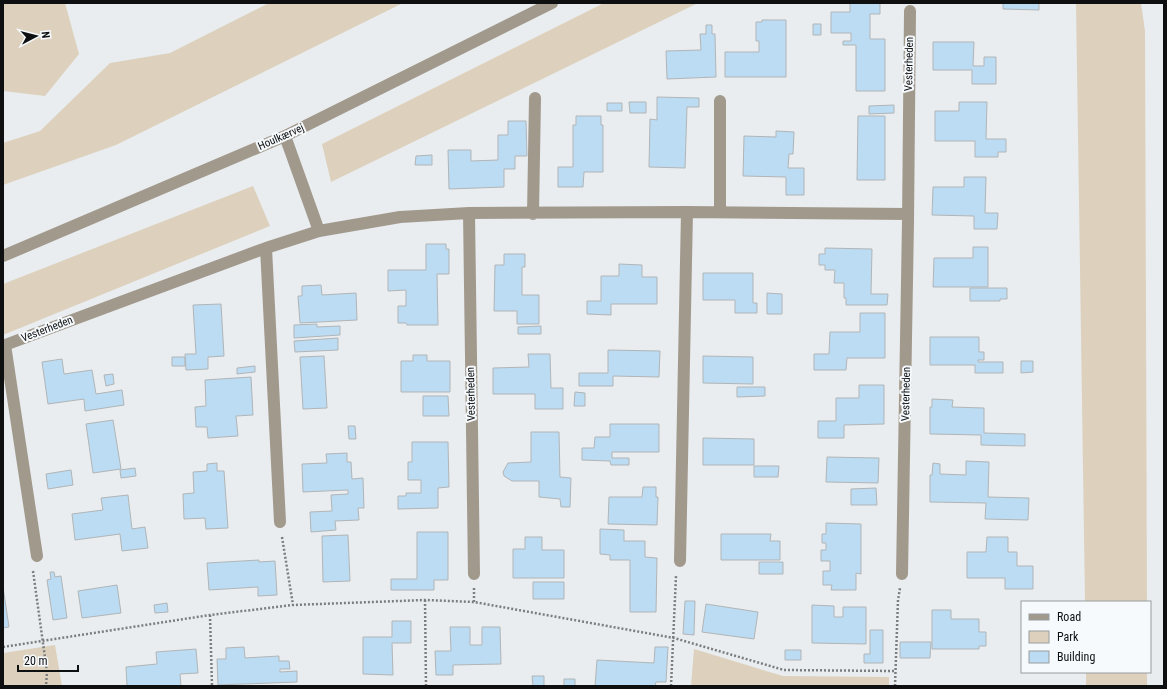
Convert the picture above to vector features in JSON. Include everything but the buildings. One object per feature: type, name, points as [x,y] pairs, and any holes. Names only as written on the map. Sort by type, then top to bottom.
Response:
[{"type":"street","name":"Houlkærvej","points":[[3,256],[285,136],[552,3]]},
{"type":"street","name":"Vesterheden","points":[[902,574],[910,11]]},
{"type":"street","points":[[533,214],[536,98]]},
{"type":"street","points":[[720,101],[720,212]]},
{"type":"street","points":[[285,136],[319,231]]},
{"type":"street","points":[[680,561],[687,212]]},
{"type":"street","name":"Vesterheden","points":[[37,556],[5,345],[266,248],[319,231],[400,217],[469,213],[533,214],[720,212],[908,214]]},
{"type":"street","name":"Vesterheden","points":[[469,213],[474,574]]},
{"type":"street","points":[[266,248],[280,522]]},
{"type":"path","points":[[280,522],[292,605]]},
{"type":"path","points":[[37,556],[32,563],[47,672],[46,686]]},
{"type":"path","points":[[671,686],[676,574],[680,561]]},
{"type":"path","points":[[895,686],[898,600],[902,574]]},
{"type":"path","points":[[3,647],[292,605],[425,600],[474,602],[674,638],[784,670],[896,671]]},
{"type":"path","points":[[425,600],[426,686]]},
{"type":"path","points":[[210,616],[212,686]]},
{"type":"green space","points":[[3,3],[65,3],[79,54],[45,96],[3,91]]},
{"type":"green space","points":[[269,3],[403,3],[116,145],[3,185],[3,143],[40,131],[110,63],[170,53]]},
{"type":"green space","points":[[604,3],[698,3],[331,182],[322,144]]},
{"type":"green space","points":[[1076,3],[1141,3],[1145,31],[1147,601],[1085,601]]},
{"type":"green space","points":[[253,186],[270,226],[3,335],[3,284]]},
{"type":"green space","points":[[55,645],[62,686],[3,686],[3,653]]},
{"type":"green space","points":[[694,649],[783,676],[889,677],[889,686],[691,686]]},
{"type":"green space","points":[[1086,673],[1147,673],[1147,686],[1086,686]]}]
